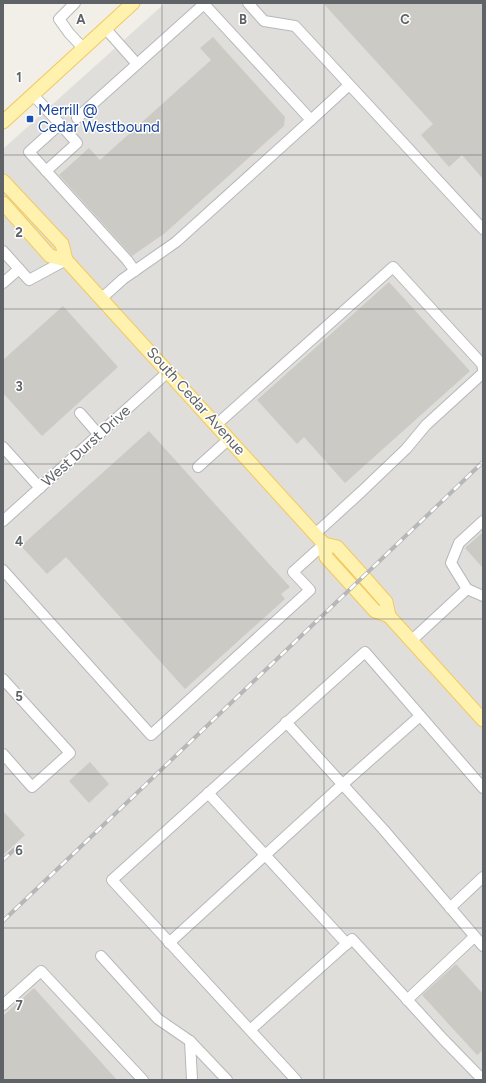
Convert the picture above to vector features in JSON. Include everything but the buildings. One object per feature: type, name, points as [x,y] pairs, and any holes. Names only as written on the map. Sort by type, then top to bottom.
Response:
[{"type":"main road","points":[[3,122],[133,3]]},
{"type":"main road","name":"South Cedar Avenue","points":[[3,180],[62,244],[66,260],[169,371],[324,544],[326,557],[375,611],[389,616],[483,720]]},
{"type":"main road","name":"South Cedar Avenue","points":[[5,208],[50,256],[66,260]]},
{"type":"street","points":[[75,3],[59,19],[69,33],[83,48]]},
{"type":"street","points":[[248,3],[264,20],[294,26],[483,229]]},
{"type":"street","points":[[77,118],[204,4],[311,120]]},
{"type":"street","points":[[105,28],[138,64]]},
{"type":"street","points":[[102,298],[123,279],[176,242],[349,85]]},
{"type":"street","points":[[33,95],[77,143],[46,171]]},
{"type":"street","points":[[60,124],[29,152],[127,260],[135,271]]},
{"type":"street","points":[[3,252],[29,280],[66,260]]},
{"type":"street","points":[[216,425],[393,267],[482,364],[483,369]]},
{"type":"street","points":[[3,283],[19,269]]},
{"type":"street","name":"West Durst Drive","points":[[3,521],[169,371]]},
{"type":"street","points":[[315,534],[362,492],[406,449],[426,425],[483,373]]},
{"type":"street","points":[[80,413],[99,434]]},
{"type":"street","points":[[198,467],[229,439]]},
{"type":"street","points":[[3,447],[40,488]]},
{"type":"street","points":[[483,521],[459,543],[451,563],[467,589],[483,596]]},
{"type":"street","points":[[3,570],[151,735],[310,590],[293,572],[324,544]]},
{"type":"street","points":[[411,640],[467,589]]},
{"type":"street","points":[[296,1080],[112,880],[365,652],[483,788]]},
{"type":"street","points":[[3,679],[70,753],[32,787],[3,754]]},
{"type":"street","points":[[169,942],[342,784],[420,716]]},
{"type":"street","points":[[286,722],[383,829],[483,946]]},
{"type":"street","points":[[208,793],[347,944]]},
{"type":"street","points":[[450,908],[483,877]]},
{"type":"street","points":[[407,1000],[474,937]]},
{"type":"street","points":[[250,1030],[352,939],[407,1000],[483,1080]]},
{"type":"street","points":[[101,956],[158,1019],[190,1041],[227,1080]]},
{"type":"street","points":[[3,1005],[41,970],[143,1080]]},
{"type":"street","points":[[190,1041],[192,1080]]},
{"type":"shaded area","points":[[165,3],[483,3],[483,1080],[3,1080],[3,149]]},
{"type":"railway","points":[[3,921],[483,462]]},
{"type":"railway","points":[[3,860],[15,849]]},
{"type":"place","name":"Merrill @ Cedar Westbound","points":[[30,119]]}]
